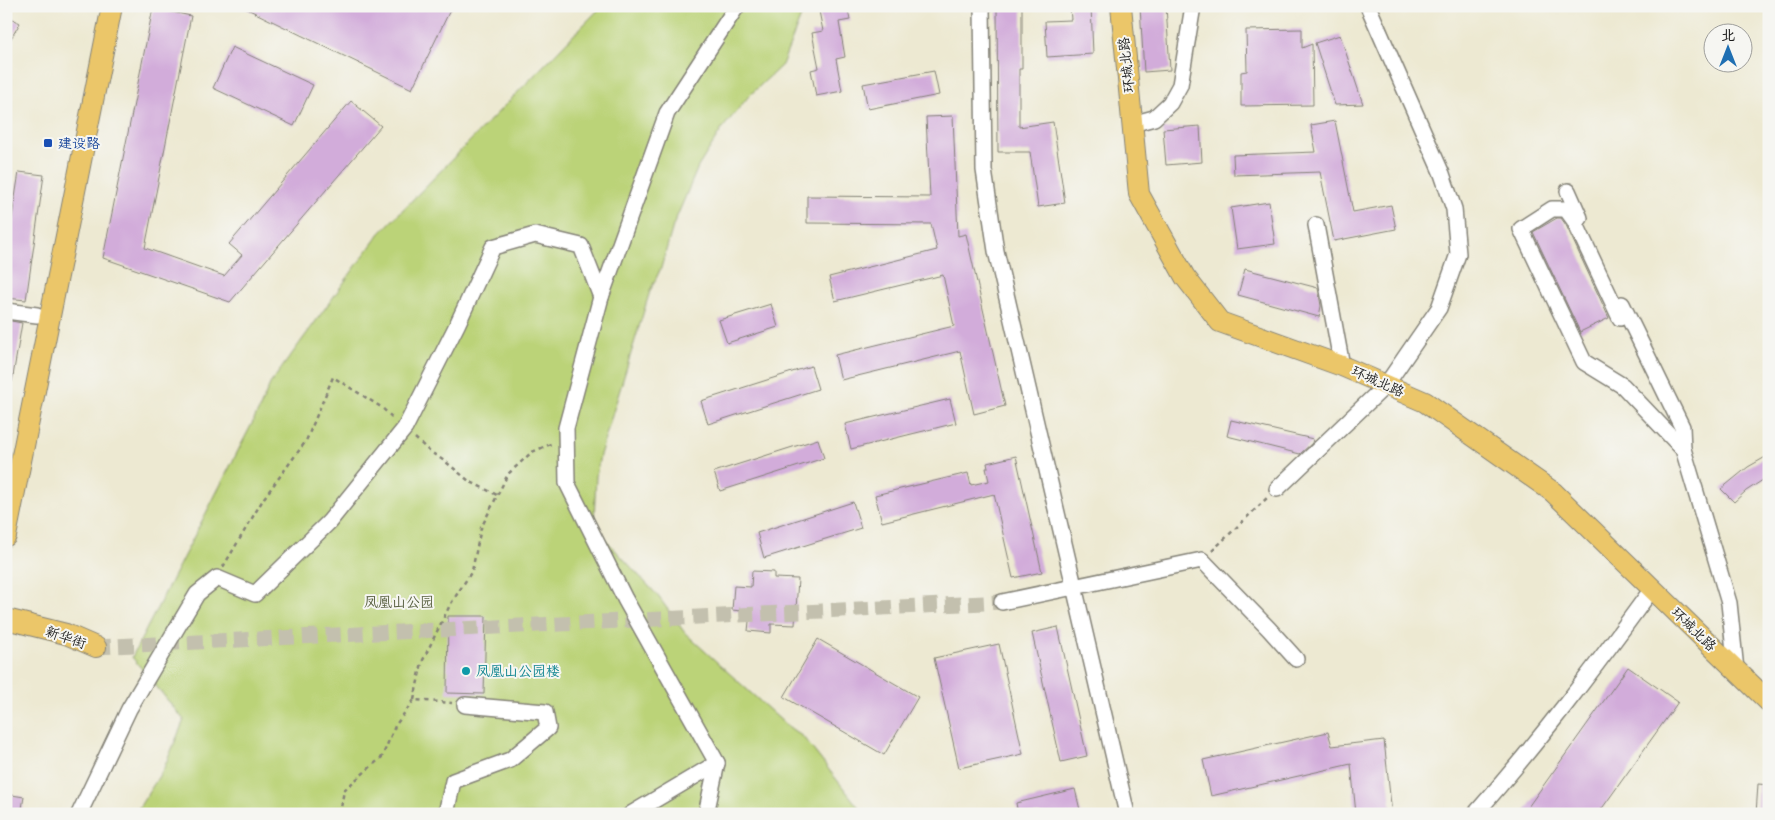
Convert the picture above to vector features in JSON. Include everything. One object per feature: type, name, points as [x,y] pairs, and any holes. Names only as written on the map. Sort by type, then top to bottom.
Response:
[{"type":"main road","points":[[6,468],[99,6]]},
{"type":"main road","points":[[6,536],[112,6]]},
{"type":"main road","name":"环城北路","points":[[1120,6],[1139,194],[1185,277],[1220,322],[1342,366],[1425,402],[1553,492],[1769,702]]},
{"type":"main road","name":"新华街","points":[[6,619],[66,634],[96,647],[63,644],[6,632]]},
{"type":"street","points":[[706,814],[717,763],[625,599],[567,483],[566,428],[601,297],[667,113],[737,6]]},
{"type":"street","points":[[982,6],[984,170],[996,251],[1126,814]]},
{"type":"street","points":[[1132,124],[1154,118],[1170,103],[1180,85],[1193,6]]},
{"type":"street","points":[[1277,489],[1386,385],[1439,308],[1458,254],[1454,209],[1442,174],[1368,6]]},
{"type":"street","points":[[1568,191],[1682,427],[1683,448],[1729,603],[1736,670]]},
{"type":"street","points":[[1620,318],[1574,220],[1566,209],[1552,209],[1521,229],[1584,362],[1623,386],[1683,448]]},
{"type":"street","points":[[1316,225],[1342,366]]},
{"type":"street","points":[[79,814],[129,709],[197,594],[217,578],[255,594],[329,522],[405,428],[458,325],[493,247],[535,235],[580,246],[601,297]]},
{"type":"street","points":[[6,311],[37,315]]},
{"type":"street","points":[[1002,602],[1202,560],[1296,659]]},
{"type":"street","points":[[1475,814],[1581,686],[1652,589]]},
{"type":"street","points":[[446,814],[453,781],[510,760],[548,728],[545,712],[465,704]]},
{"type":"street","points":[[632,814],[717,763]]},
{"type":"path","points":[[217,578],[264,498],[306,441],[333,377],[381,407],[429,451],[469,481],[497,495]]},
{"type":"path","points":[[342,814],[344,790],[382,757],[395,726],[414,700],[422,662],[450,605],[472,571],[480,528],[508,474],[532,452],[566,438]]},
{"type":"path","points":[[1202,560],[1277,489]]},
{"type":"path","points":[[414,700],[465,704]]},
{"type":"path","points":[[165,814],[167,811],[170,814]]},
{"type":"green space","name":"凤凰山公园","points":[[602,6],[805,6],[782,65],[748,97],[722,129],[698,167],[673,226],[661,268],[650,291],[600,455],[596,476],[594,520],[605,539],[658,596],[685,633],[785,724],[803,737],[864,814],[135,814],[164,768],[184,720],[132,657],[260,408],[270,384],[380,233]]},
{"type":"building","points":[[241,6],[452,6],[412,89]]},
{"type":"building","points":[[818,6],[847,6],[850,20],[839,22],[845,57],[836,59],[842,91],[816,96],[811,70],[819,68],[812,33],[823,31]]},
{"type":"building","points":[[997,6],[1022,6],[1022,69],[1019,69],[1019,127],[1053,122],[1065,203],[1038,207],[1030,152],[998,152]]},
{"type":"building","points":[[1070,6],[1091,6],[1093,54],[1047,57],[1045,21],[1071,20]]},
{"type":"building","points":[[1140,6],[1166,6],[1170,70],[1144,72]]},
{"type":"building","points":[[153,8],[191,16],[145,248],[224,276],[242,255],[229,244],[351,101],[381,126],[230,302],[103,258]]},
{"type":"building","points":[[6,15],[20,23],[6,47]]},
{"type":"building","points":[[1302,29],[1302,48],[1312,44],[1313,105],[1241,106],[1241,72],[1247,71],[1246,30]]},
{"type":"building","points":[[1340,35],[1363,104],[1335,105],[1315,43]]},
{"type":"building","points":[[232,47],[313,85],[294,126],[213,88]]},
{"type":"building","points":[[934,71],[939,95],[868,109],[863,84]]},
{"type":"building","points":[[953,116],[958,236],[966,234],[1005,406],[974,414],[960,351],[841,380],[835,355],[954,326],[943,275],[835,301],[829,277],[937,250],[931,224],[807,223],[807,196],[930,197],[926,117]]},
{"type":"building","points":[[1335,121],[1353,212],[1391,205],[1396,229],[1334,241],[1320,172],[1234,175],[1233,155],[1316,152],[1311,125]]},
{"type":"building","points":[[1200,126],[1202,162],[1166,165],[1163,129]]},
{"type":"building","points":[[19,172],[44,175],[26,300],[6,298],[6,256]]},
{"type":"building","points":[[1269,202],[1275,244],[1237,249],[1231,208]]},
{"type":"building","points":[[1557,218],[1561,218],[1566,225],[1609,318],[1580,332],[1533,232]]},
{"type":"building","points":[[1245,269],[1318,288],[1321,306],[1319,317],[1238,295]]},
{"type":"building","points":[[771,304],[778,327],[727,343],[719,320]]},
{"type":"building","points":[[6,320],[22,323],[12,382],[6,382]]},
{"type":"building","points":[[811,366],[818,389],[708,424],[701,401]]},
{"type":"building","points":[[950,399],[956,423],[851,449],[845,424]]},
{"type":"building","points":[[1231,420],[1313,439],[1312,443],[1300,454],[1227,436]]},
{"type":"building","points":[[818,439],[824,458],[720,491],[714,472]]},
{"type":"building","points":[[1769,455],[1769,476],[1746,491],[1734,502],[1721,489],[1748,467]]},
{"type":"building","points":[[1016,456],[1042,572],[1013,578],[994,494],[882,522],[875,495],[968,473],[971,485],[989,481],[986,468],[988,468],[987,463]]},
{"type":"building","points":[[853,502],[861,528],[764,558],[757,533]]},
{"type":"building","points":[[752,571],[774,572],[774,578],[798,579],[795,625],[771,624],[771,633],[748,631],[750,612],[732,610],[734,586],[751,587]]},
{"type":"building","name":"凤凰山公园楼","points":[[448,616],[486,616],[484,694],[447,693]]},
{"type":"building","points":[[1058,627],[1087,756],[1061,762],[1032,633]]},
{"type":"building","points":[[818,639],[918,697],[884,755],[784,697]]},
{"type":"building","points":[[999,644],[1023,754],[959,768],[934,658]]},
{"type":"building","points":[[1628,667],[1678,702],[1598,814],[1523,814]]},
{"type":"building","points":[[1328,732],[1332,746],[1384,740],[1392,814],[1356,814],[1351,764],[1211,796],[1203,760]]},
{"type":"building","points":[[1758,784],[1769,785],[1769,814],[1756,814]]},
{"type":"building","points":[[1075,789],[1081,814],[1018,814],[1016,803]]},
{"type":"building","points":[[6,794],[24,797],[21,814],[6,814]]},
{"type":"tunnel","points":[[96,647],[1002,602]]},
{"type":"place","name":"建设路","points":[[48,143]]},
{"type":"place","name":"凤凰山公园楼","points":[[466,671]]}]
